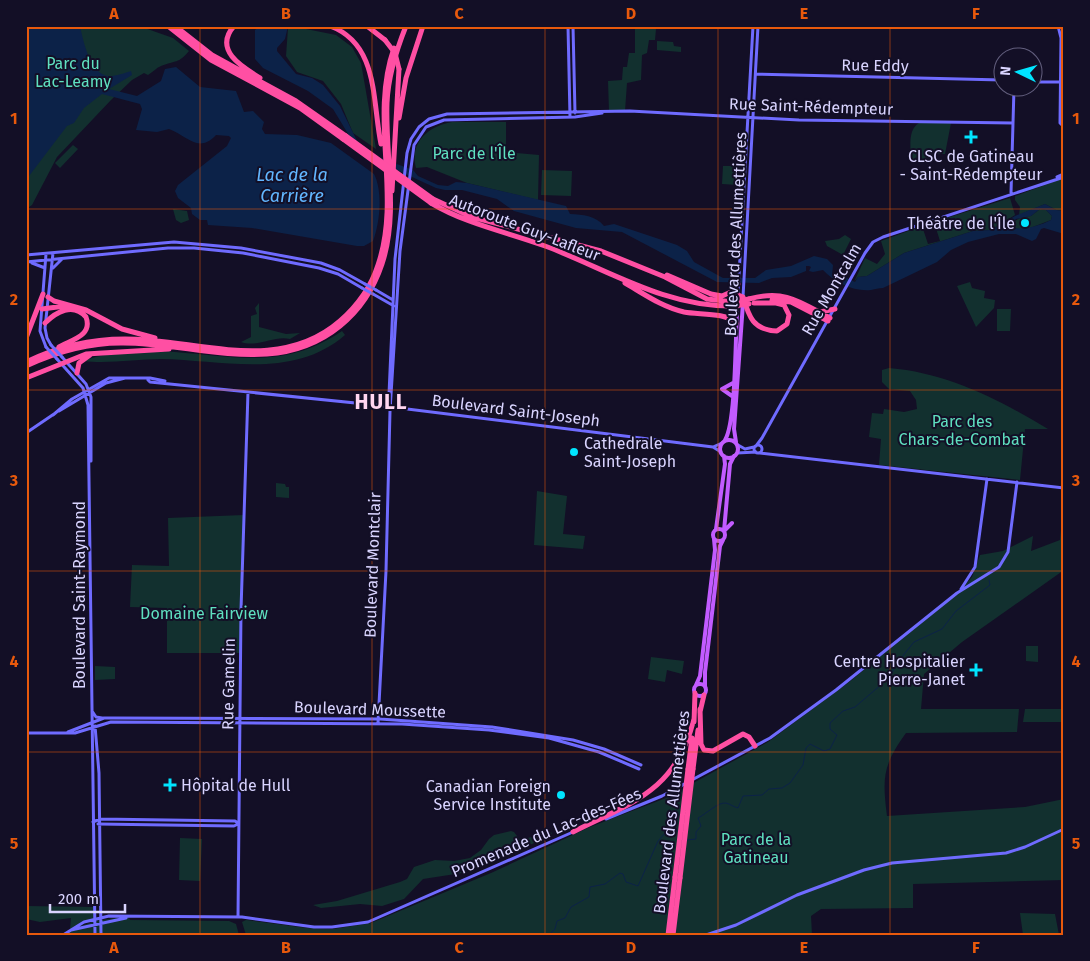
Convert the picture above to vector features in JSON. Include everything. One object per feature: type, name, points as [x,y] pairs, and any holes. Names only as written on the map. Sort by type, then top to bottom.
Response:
[{"type":"highway","name":"Autoroute Guy-Lafleur","points":[[168,26],[214,62],[300,108],[345,138]]},
{"type":"highway","name":"Autoroute Guy-Lafleur","points":[[174,26],[212,55],[284,94],[432,201],[464,219],[543,246],[671,298],[733,304],[749,301],[786,301],[829,319]]},
{"type":"highway","points":[[234,26],[228,35],[227,42],[232,58],[284,94]]},
{"type":"highway","points":[[26,366],[61,352],[97,344],[131,343],[241,355],[271,355],[303,347],[331,332],[359,307],[377,278],[386,249],[390,206],[389,171],[379,136],[368,70],[363,53],[351,37],[330,26]]},
{"type":"highway","points":[[367,26],[385,40],[395,53],[398,69],[396,140]]},
{"type":"highway","points":[[386,158],[388,84],[404,26]]},
{"type":"highway","points":[[47,350],[110,339],[173,343],[238,351],[270,351],[306,342],[338,323],[363,296],[380,259],[386,224],[389,171],[404,87],[423,26]]},
{"type":"highway","name":"Autoroute Guy-Lafleur","points":[[432,201],[468,216],[589,247],[643,268],[701,297],[733,304]]},
{"type":"highway","points":[[596,267],[663,305],[691,313],[729,318],[736,323]]},
{"type":"highway","points":[[643,268],[674,277],[714,294],[723,296],[734,293],[749,301],[775,303],[784,306],[789,313],[787,324],[775,331],[756,325],[749,318],[749,301]]},
{"type":"highway","points":[[734,293],[737,286]]},
{"type":"highway","name":"Autoroute Guy-Lafleur","points":[[749,301],[766,295],[785,296],[820,312],[829,319]]},
{"type":"highway","points":[[26,338],[46,296],[54,302],[86,310],[122,329],[173,343]]},
{"type":"highway","points":[[44,308],[70,305]]},
{"type":"highway","points":[[820,312],[835,309]]},
{"type":"highway","points":[[26,362],[47,350],[82,335],[86,331],[88,323],[81,313],[68,310],[56,313],[45,323]]},
{"type":"highway","points":[[26,378],[91,354],[180,348]]},
{"type":"highway","points":[[77,374],[79,363],[91,354]]},
{"type":"highway","name":"Boulevard des Allumettières","points":[[691,769],[695,693]]},
{"type":"highway","name":"Boulevard des Allumettières","points":[[673,935],[691,769],[704,694]]},
{"type":"highway","points":[[700,709],[701,744],[704,750],[713,751],[743,734],[748,736],[755,746]]},
{"type":"highway","points":[[573,832],[631,804],[662,781],[682,756],[694,719]]},
{"type":"highway","name":"Boulevard des Allumettières","points":[[668,935],[678,877]]},
{"type":"main road","points":[[568,26],[570,117]]},
{"type":"main road","points":[[573,26],[575,117]]},
{"type":"main road","name":"Boulevard des Allumettières","points":[[737,286],[753,26]]},
{"type":"main road","name":"Boulevard des Allumettières","points":[[736,455],[737,444],[734,429],[741,353],[749,301],[745,287],[745,277],[758,26]]},
{"type":"main road","points":[[1058,26],[1061,38],[1062,82],[1060,123],[1064,128]]},
{"type":"main road","points":[[751,79],[757,74]]},
{"type":"main road","name":"Rue Eddy","points":[[757,74],[992,80]]},
{"type":"main road","points":[[1042,82],[1062,82]]},
{"type":"main road","points":[[1011,194],[1014,98]]},
{"type":"main road","name":"Rue Saint-Rédempteur","points":[[406,163],[408,148],[414,132],[425,122],[436,116],[447,114],[607,111],[799,120],[1013,123]]},
{"type":"main road","name":"Rue Saint-Rédempteur","points":[[411,165],[417,139],[426,128],[436,122],[448,120],[575,117],[607,111]]},
{"type":"main road","name":"Boulevard Montclair","points":[[390,407],[388,394],[393,300],[406,163]]},
{"type":"main road","name":"Boulevard Montclair","points":[[378,721],[390,407],[400,255],[411,165]]},
{"type":"main road","name":"Rue Montcalm","points":[[756,446],[868,248],[880,238],[1064,175]]},
{"type":"main road","points":[[1012,180],[1016,188],[1023,189]]},
{"type":"main road","points":[[26,255],[172,243],[207,244],[251,250],[324,264],[376,290],[393,300],[397,306]]},
{"type":"main road","points":[[27,262],[170,248],[197,248],[246,254],[320,268],[338,274],[393,306],[397,306]]},
{"type":"main road","points":[[52,253],[52,268],[40,333],[47,350],[77,374],[84,382],[87,392]]},
{"type":"main road","points":[[46,254],[46,296]]},
{"type":"main road","points":[[52,268],[62,259]]},
{"type":"main road","points":[[27,262],[45,268]]},
{"type":"main road","points":[[384,295],[394,288]]},
{"type":"main road","name":"Boulevard des Allumettières","points":[[722,454],[723,442],[729,431],[733,383],[736,323],[734,293]]},
{"type":"main road","points":[[44,308],[45,335],[87,392]]},
{"type":"main road","name":"Boulevard Saint-Joseph","points":[[26,432],[79,400],[96,384],[114,377],[158,379],[167,382],[248,392],[375,405],[713,447],[722,454]]},
{"type":"main road","name":"Boulevard Saint-Joseph","points":[[53,415],[78,395],[96,390],[112,381],[133,378]]},
{"type":"main road","points":[[84,382],[96,384]]},
{"type":"main road","points":[[732,396],[722,389],[733,383]]},
{"type":"main road","points":[[78,395],[80,384]]},
{"type":"main road","points":[[92,401],[96,390]]},
{"type":"main road","name":"Boulevard Saint-Raymond","points":[[87,392],[92,401],[92,711],[99,762],[101,935]]},
{"type":"main road","name":"Boulevard Saint-Raymond","points":[[87,392],[91,466]]},
{"type":"main road","name":"Rue Gamelin","points":[[238,917],[243,527],[248,392]]},
{"type":"main road","points":[[375,405],[385,402],[388,394]]},
{"type":"main road","points":[[79,400],[88,404]]},
{"type":"main road","name":"Rue Montcalm","points":[[762,438],[762,447]]},
{"type":"main road","points":[[713,447],[731,440],[745,448],[762,447],[769,454]]},
{"type":"main road","points":[[756,446],[758,453]]},
{"type":"main road","points":[[758,453],[762,447]]},
{"type":"main road","points":[[736,455],[730,464],[723,540],[720,549],[709,635],[704,694],[699,696],[695,693],[700,676],[710,595],[713,533],[716,529],[725,464],[722,454],[769,454],[1064,488]]},
{"type":"main road","name":"Promenade du Lac-des-Fées","points":[[957,593],[972,573],[978,550],[987,479]]},
{"type":"main road","name":"Promenade du Lac-des-Fées","points":[[134,917],[238,917],[314,927],[332,927],[368,922],[573,832],[662,796],[783,729],[836,690],[957,593],[999,568],[1007,556],[1017,482]]},
{"type":"main road","points":[[724,531],[732,523]]},
{"type":"main road","points":[[716,529],[724,531]]},
{"type":"main road","points":[[714,539],[718,541],[723,540]]},
{"type":"main road","points":[[696,685],[702,684],[705,687]]},
{"type":"main road","points":[[92,711],[96,717],[104,718]]},
{"type":"main road","name":"Boulevard Moussette","points":[[93,726],[104,718],[378,721],[492,727],[546,734],[604,749],[641,765]]},
{"type":"main road","name":"Boulevard Moussette","points":[[93,726],[111,722],[240,724],[378,721],[492,730],[546,738],[599,752],[639,769]]},
{"type":"main road","points":[[26,733],[65,733],[82,731],[93,726]]},
{"type":"main road","points":[[65,733],[93,726]]},
{"type":"main road","name":"Boulevard Saint-Raymond","points":[[93,726],[94,935]]},
{"type":"main road","points":[[82,731],[92,737]]},
{"type":"main road","points":[[94,822],[100,819],[235,821],[239,823]]},
{"type":"main road","points":[[94,822],[100,824],[234,826],[239,823]]},
{"type":"main road","points":[[706,935],[736,925],[797,895],[869,869],[892,863],[1002,854],[1025,847],[1064,830]]},
{"type":"main road","points":[[70,930],[134,917]]},
{"type":"main road","points":[[63,935],[94,919],[134,917]]},
{"type":"main road","points":[[83,927],[90,929],[94,935]]},
{"type":"green space","name":"Parc du Lac-Leamy","points":[[26,26],[139,26],[173,38],[189,51],[179,60],[159,67],[148,75],[144,73],[132,80],[111,100],[57,157],[32,205],[26,209]]},
{"type":"green space","points":[[291,26],[336,35],[352,47],[361,63],[376,149],[353,133],[341,104],[323,81],[297,72],[286,56],[288,28]]},
{"type":"green space","points":[[635,26],[670,27],[659,27],[656,29],[655,40],[649,40],[647,53],[642,55],[641,80],[627,83],[625,111],[609,111],[608,81],[622,80],[623,67],[627,67],[629,53],[635,53]]},
{"type":"green space","points":[[657,41],[673,42],[674,46],[681,47],[681,52],[657,50]]},
{"type":"green space","name":"Parc de l'Île","points":[[452,122],[506,122],[506,152],[539,155],[538,200],[467,183],[427,167],[416,168],[415,150],[418,143],[429,131]]},
{"type":"green space","points":[[919,123],[951,123],[945,154],[933,154],[925,161],[911,161],[911,135],[915,126]]},
{"type":"green space","points":[[73,145],[78,149],[60,168],[55,163]]},
{"type":"green space","points":[[723,166],[740,166],[738,185],[722,184]]},
{"type":"green space","points":[[542,170],[572,171],[571,196],[541,195]]},
{"type":"green space","points":[[1064,178],[1064,211],[1056,210],[1045,204],[1019,215],[1020,207],[1015,200],[1015,196]]},
{"type":"green space","points":[[1010,198],[1015,215],[991,230],[973,231],[904,253],[867,276],[858,277],[854,282],[865,258],[877,264],[885,254],[881,241],[922,226],[928,244],[940,241],[934,222]]},
{"type":"green space","points":[[173,209],[187,211],[189,220],[181,223],[176,220]]},
{"type":"green space","points":[[1040,209],[1046,210],[1052,216],[1051,220],[1025,230],[1013,228],[1011,223],[1022,217],[1031,216]]},
{"type":"green space","points":[[845,235],[851,239],[843,255],[827,246],[825,241],[839,239]]},
{"type":"green space","points":[[970,282],[972,288],[985,291],[984,298],[995,300],[994,308],[976,327],[957,286]]},
{"type":"green space","points":[[259,303],[259,327],[286,334],[300,333],[290,339],[284,338],[253,344],[241,342],[251,337],[251,316],[257,314],[255,308]]},
{"type":"green space","points":[[997,309],[1011,309],[1010,331],[997,331]]},
{"type":"green space","points":[[342,331],[345,335],[325,349],[303,358],[280,363],[233,364],[161,359],[84,361],[108,355],[154,352],[241,358],[281,356],[322,343]]},
{"type":"green space","name":"Parc des Chars-de-Combat","points":[[889,368],[932,375],[972,389],[1048,429],[1025,429],[1020,480],[879,465],[881,439],[869,437],[872,413],[883,414],[884,409],[904,412],[917,409],[916,400],[910,391],[889,389],[882,382],[882,370]]},
{"type":"green space","points":[[276,483],[285,484],[286,487],[289,487],[289,498],[276,497]]},
{"type":"green space","points":[[537,491],[567,496],[563,534],[585,536],[583,549],[534,545]]},
{"type":"green space","name":"Domaine Fairview","points":[[244,515],[241,653],[167,653],[167,608],[130,607],[132,565],[169,566],[168,518]]},
{"type":"green space","name":"Parc de la Gatineau","points":[[1064,528],[1064,570],[962,642],[924,674],[921,709],[1019,709],[1017,732],[906,733],[898,744],[889,763],[886,772],[885,791],[887,816],[1025,807],[1064,799],[1064,880],[913,884],[913,908],[821,909],[811,916],[812,935],[246,935],[242,922],[246,920],[307,928],[333,929],[371,923],[491,873],[590,827],[666,798],[768,742],[849,682],[956,595],[972,577],[980,555],[1003,551],[1033,536],[1031,551],[1060,540],[1061,529]]},
{"type":"green space","points":[[1026,646],[1038,646],[1038,662],[1026,661]]},
{"type":"green space","points":[[651,657],[684,661],[682,674],[667,670],[665,682],[648,679]]},
{"type":"green space","points":[[95,666],[115,667],[115,679],[95,680]]},
{"type":"green space","points":[[1025,709],[1064,709],[1064,722],[1023,722]]},
{"type":"green space","points":[[511,831],[520,840],[551,832],[552,834],[530,845],[514,846],[462,873],[423,879],[404,899],[382,906],[360,904],[321,908],[313,905],[337,901],[400,882],[407,879],[414,867],[435,860],[454,861],[470,858],[481,850],[494,835]]},
{"type":"green space","points":[[180,838],[202,839],[200,881],[179,880]]},
{"type":"green space","points":[[26,906],[94,907],[94,919],[72,929],[95,921],[128,916],[130,920],[229,921],[236,924],[239,935],[63,935],[70,930],[71,918],[40,922],[26,919]]},
{"type":"green space","points":[[1020,913],[1055,914],[1059,935],[1023,935]]},
{"type":"water","name":"Lac de la Carrière","points":[[26,26],[80,26],[88,56],[96,69],[108,76],[131,71],[132,75],[109,89],[137,96],[161,81],[165,69],[176,67],[200,87],[236,91],[244,112],[253,111],[264,122],[262,129],[265,134],[297,135],[331,143],[374,174],[377,181],[379,207],[373,241],[364,246],[357,246],[252,228],[208,225],[207,220],[200,220],[192,214],[191,208],[178,198],[175,191],[178,185],[227,146],[231,138],[229,136],[216,135],[204,143],[198,143],[169,129],[157,132],[136,130],[142,109],[140,104],[102,94],[84,108],[74,123],[67,126],[26,180]]},
{"type":"water","points":[[260,26],[288,26],[285,39],[277,48],[277,51],[296,74],[312,78],[323,85],[340,106],[358,143],[378,157],[413,170],[418,176],[438,185],[448,186],[456,182],[467,183],[566,206],[570,214],[593,218],[604,226],[614,224],[677,245],[687,251],[694,262],[723,278],[755,278],[766,270],[791,266],[814,256],[827,259],[833,265],[832,276],[841,275],[855,282],[858,277],[867,276],[904,253],[973,231],[991,230],[1015,216],[1045,204],[1056,210],[1064,211],[1064,234],[1044,228],[1041,229],[1036,239],[1032,241],[1016,234],[999,234],[968,242],[951,250],[937,262],[883,288],[871,290],[851,288],[833,278],[823,270],[809,271],[811,267],[809,266],[806,266],[806,271],[791,277],[772,278],[759,283],[717,282],[622,232],[576,228],[514,211],[497,199],[462,190],[436,188],[375,160],[353,142],[333,109],[308,91],[263,68],[255,59],[255,30]],"holes":[[[1040,209],[1046,210],[1052,216],[1051,220],[1032,227],[1013,228],[1011,223],[1016,219],[1031,216]]]},
{"type":"waterway","points":[[687,840],[696,839],[696,832],[701,826],[698,818],[716,806],[726,803],[738,808],[743,796],[762,795],[769,789],[782,788],[790,783],[803,765],[806,748],[810,744],[824,751],[830,749],[837,735],[830,729],[830,723],[843,711],[855,707],[890,677],[897,663],[914,642],[942,629],[956,611],[990,585],[989,580]]},
{"type":"waterway","points":[[549,935],[555,929],[557,921],[565,918],[571,907],[589,897],[590,887],[605,884],[620,873],[623,874],[626,882],[638,886],[658,841],[671,826],[679,832]]},
{"type":"place","name":"CLSC de Gatineau - Saint-Rédempteur","points":[[971,137]]},
{"type":"place","name":"Théâtre de l'Île","points":[[1025,223]]},
{"type":"place","name":"Cathedrale Saint-Joseph","points":[[574,452]]},
{"type":"place","name":"Centre Hospitalier Pierre-Janet","points":[[976,670]]},
{"type":"place","name":"Hôpital de Hull","points":[[170,785]]},
{"type":"place","name":"Canadian Foreign Service Institute","points":[[561,795]]},
{"type":"district","name":"HULL","points":[[381,402]]}]
